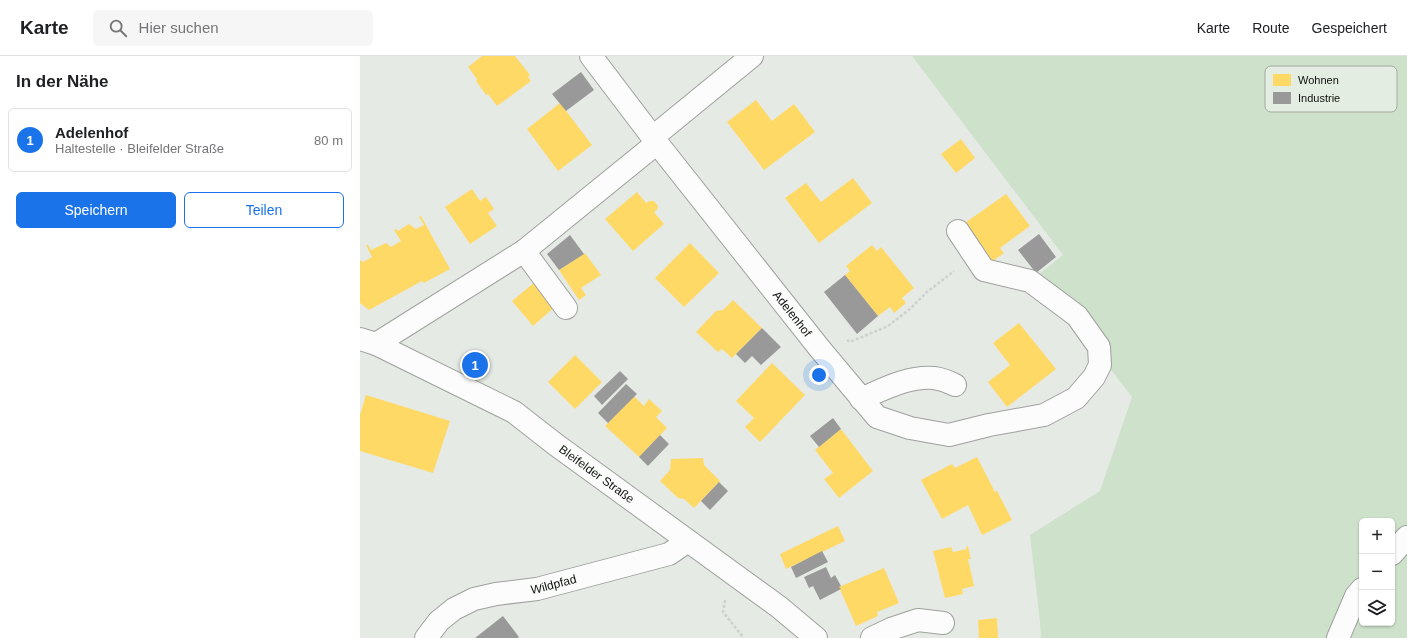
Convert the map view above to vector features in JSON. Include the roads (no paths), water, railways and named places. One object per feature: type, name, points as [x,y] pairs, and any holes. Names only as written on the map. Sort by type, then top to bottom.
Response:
[{"type":"street","name":"Adelenhof","points":[[591,56],[655,140],[861,400],[877,417],[910,428],[949,435],[990,425],[1044,415],[1076,398],[1094,377],[1100,365],[1099,347],[1077,316],[1030,281],[984,270],[958,231]]},
{"type":"street","points":[[368,342],[524,252],[752,56]]},
{"type":"street","points":[[524,252],[566,308]]},
{"type":"street","name":"Bleifelder Straße","points":[[368,342],[514,412],[555,444],[779,607],[816,638]]},
{"type":"street","points":[[861,400],[894,385],[914,379],[936,378],[955,385]]},
{"type":"street","points":[[1395,551],[1407,537]]},
{"type":"street","name":"Wildpfad","points":[[426,638],[439,621],[454,609],[474,599],[496,594],[537,589],[669,554],[688,540]]},
{"type":"street","points":[[1338,638],[1356,596],[1361,590]]},
{"type":"street","points":[[872,638],[891,629],[918,620],[943,624]]},
{"type":"place","name":"Adelenhof","points":[[475,365]]}]
